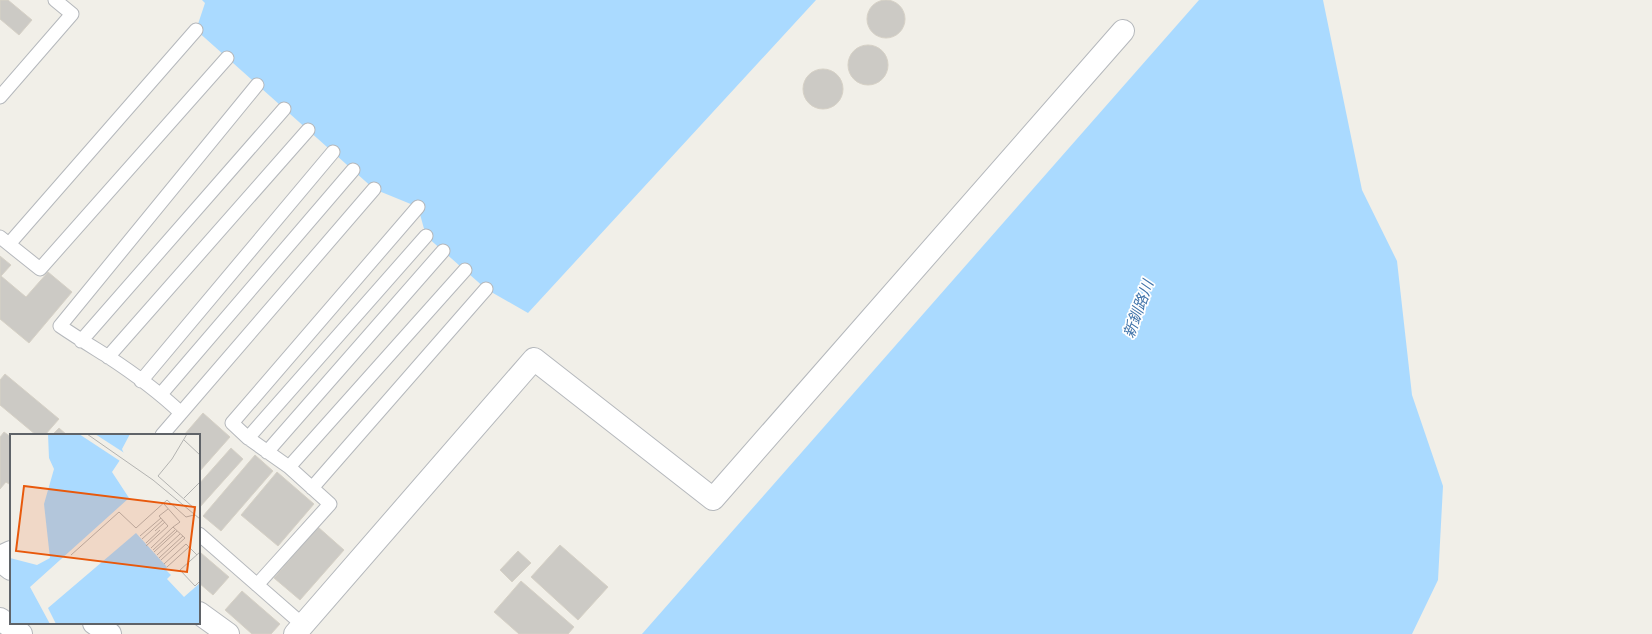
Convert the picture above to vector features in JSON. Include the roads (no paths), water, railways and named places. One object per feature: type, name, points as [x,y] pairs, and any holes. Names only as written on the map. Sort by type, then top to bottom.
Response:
[{"type":"street","points":[[299,630],[534,359],[713,499],[1123,31]]},
{"type":"street","points":[[0,557],[10,552]]},
{"type":"street","points":[[0,562],[10,568]]},
{"type":"street","points":[[200,614],[228,634]]},
{"type":"street","points":[[0,619],[22,634]]},
{"type":"street","points":[[95,624],[110,634]]},
{"type":"lane","points":[[0,97],[72,14],[55,0]]},
{"type":"lane","points":[[196,30],[4,241],[40,270],[227,58]]},
{"type":"lane","points":[[181,413],[161,394],[108,356],[81,341],[60,326],[257,85]]},
{"type":"lane","points":[[81,341],[284,109]]},
{"type":"lane","points":[[108,356],[308,130]]},
{"type":"lane","points":[[141,381],[333,152]]},
{"type":"lane","points":[[161,394],[353,170]]},
{"type":"lane","points":[[163,434],[374,189]]},
{"type":"lane","points":[[257,585],[330,504],[289,467],[248,438],[232,423],[418,207]]},
{"type":"lane","points":[[248,438],[426,236]]},
{"type":"lane","points":[[267,452],[443,251]]},
{"type":"lane","points":[[289,467],[465,270]]},
{"type":"lane","points":[[312,488],[486,289]]},
{"type":"lane","points":[[200,535],[257,585],[299,630]]},
{"type":"water","points":[[202,0],[816,0],[528,313],[486,289],[426,236],[418,207],[374,189],[196,30],[205,3]]},
{"type":"water","name":"新釧路川","points":[[1199,0],[1323,0],[1362,190],[1397,261],[1412,395],[1443,486],[1438,580],[1412,634],[642,634]]}]
